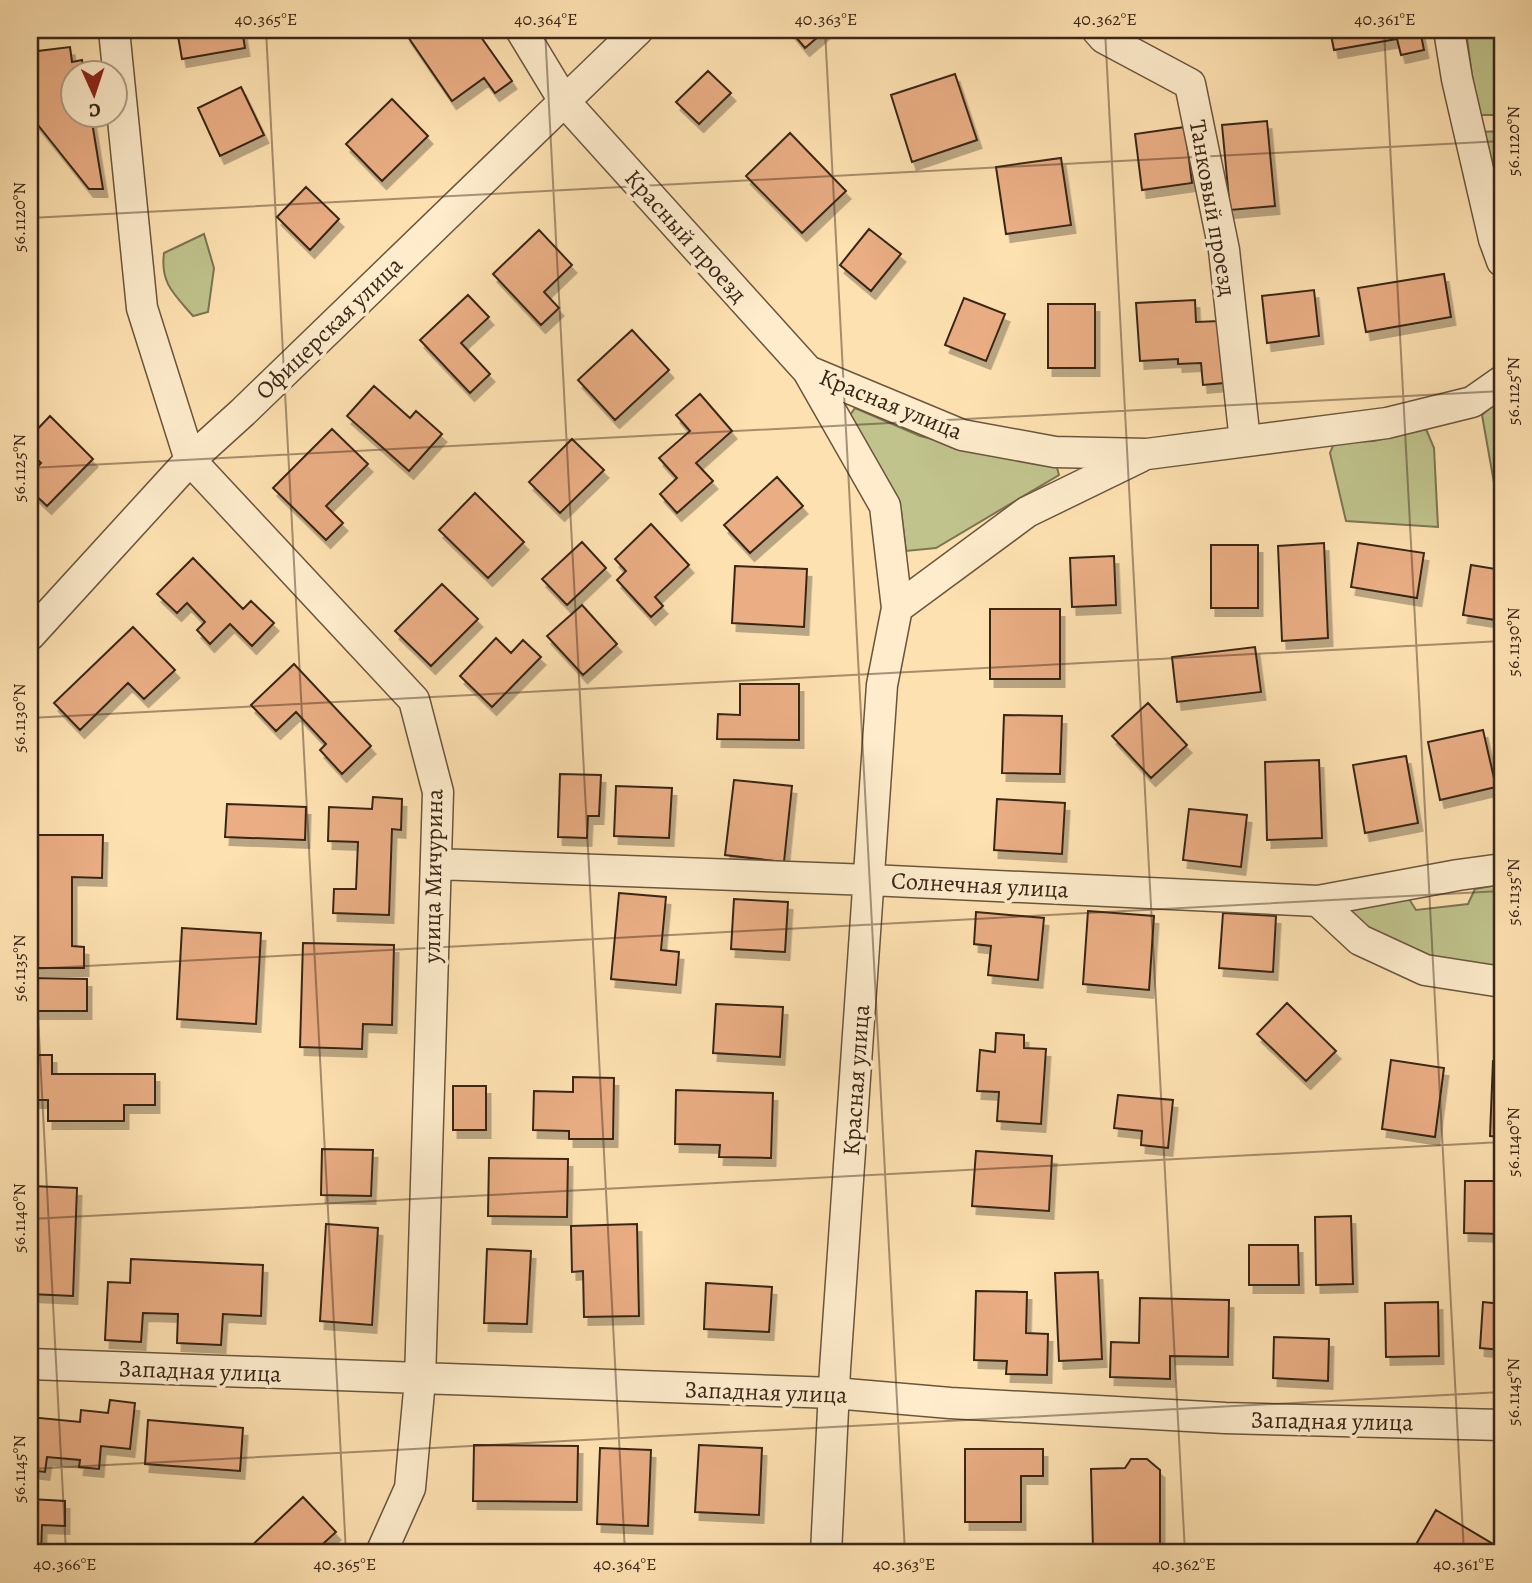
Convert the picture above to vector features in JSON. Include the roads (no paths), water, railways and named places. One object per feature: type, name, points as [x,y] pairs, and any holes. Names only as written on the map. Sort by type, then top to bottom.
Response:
[{"type":"street","name":"улица Мичурина","points":[[114,30],[142,308],[190,460],[414,700],[438,792],[420,1380],[410,1488],[381,1553]]},
{"type":"street","name":"Красный проезд","points":[[521,30],[564,101],[808,371]]},
{"type":"street","name":"Офицерская улица","points":[[30,635],[190,460],[638,30]]},
{"type":"street","name":"Танковый проезд","points":[[1097,30],[1104,38],[1190,84],[1224,250],[1245,441]]},
{"type":"street","points":[[1449,30],[1463,106],[1494,239],[1502,261]]},
{"type":"street","name":"Красная улица","points":[[808,371],[962,435],[1055,452],[1147,454],[1387,423],[1472,402],[1502,381]]},
{"type":"street","name":"Красная улица","points":[[808,371],[885,506],[897,608],[882,685],[834,1394],[826,1553]]},
{"type":"street","name":"Красная улица","points":[[897,608],[1027,512],[1147,454]]},
{"type":"street","name":"Солнечная улица","points":[[436,864],[870,880],[1318,901],[1502,869]]},
{"type":"street","points":[[1318,901],[1360,940],[1425,970],[1502,982]]},
{"type":"street","name":"Западная улица","points":[[30,1364],[834,1394],[1225,1419],[1502,1425]]}]
